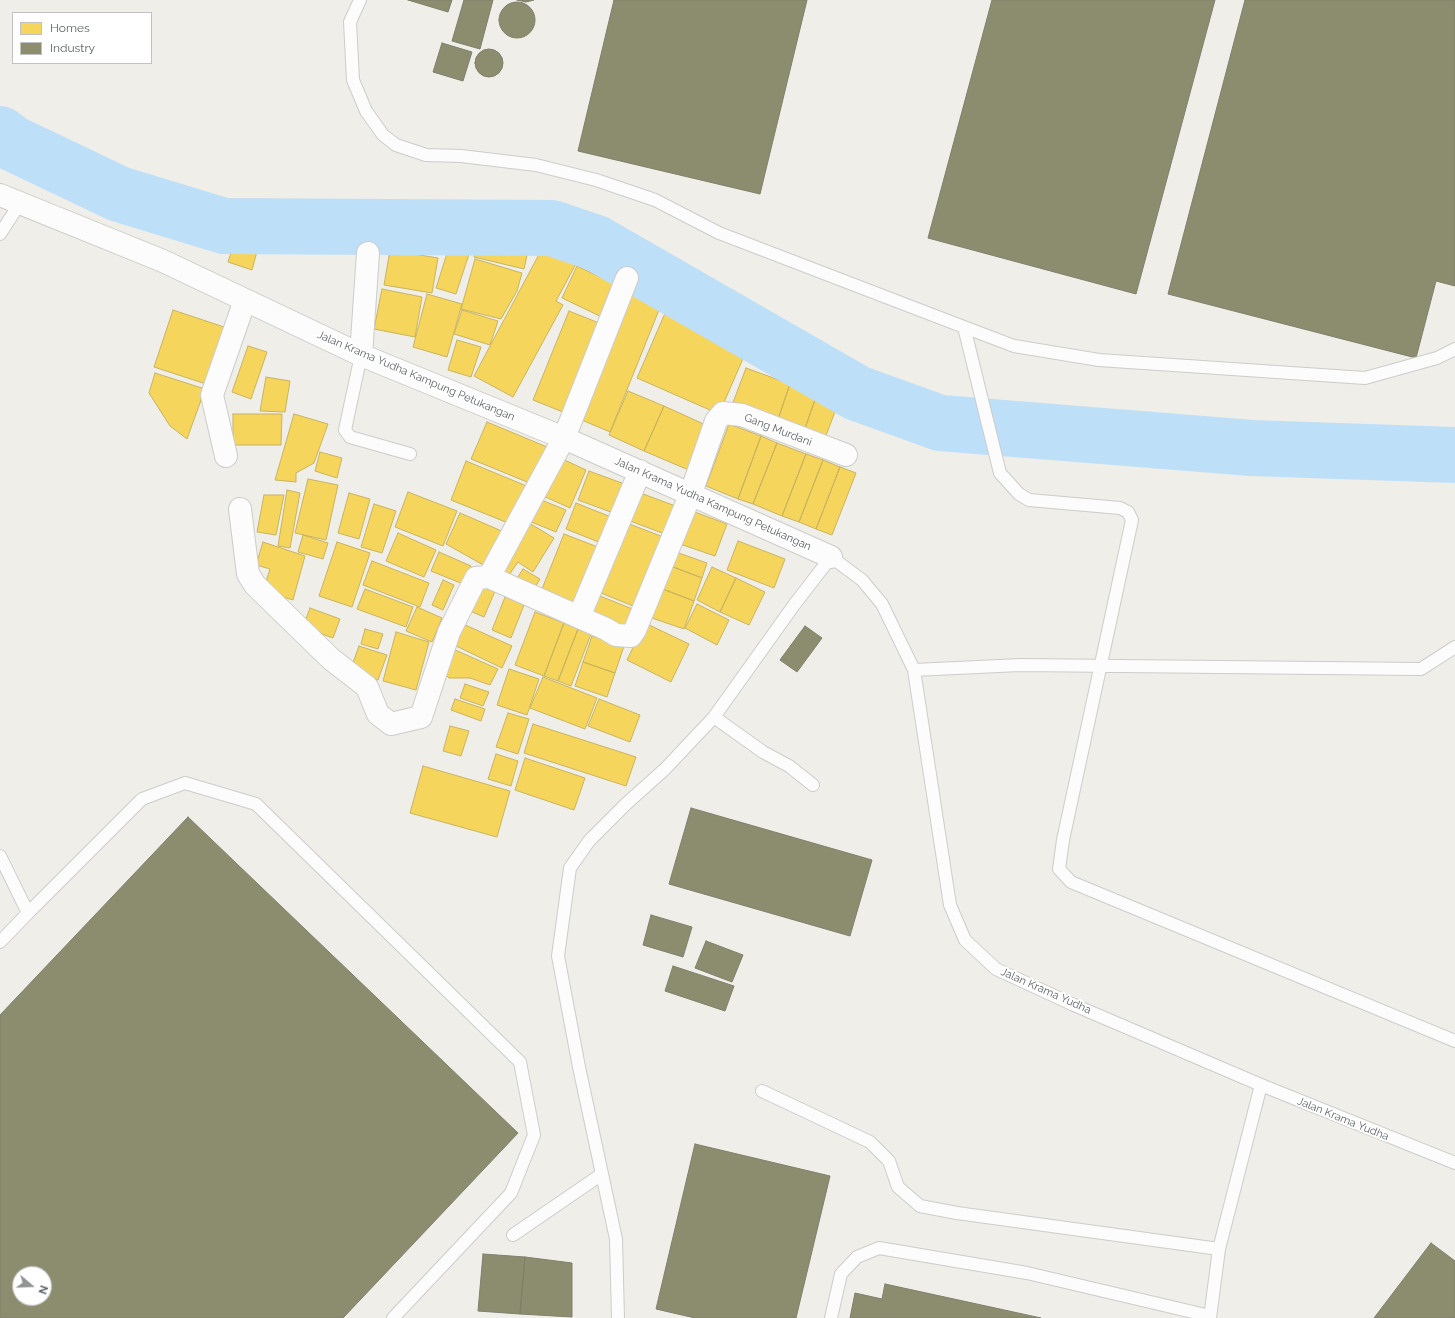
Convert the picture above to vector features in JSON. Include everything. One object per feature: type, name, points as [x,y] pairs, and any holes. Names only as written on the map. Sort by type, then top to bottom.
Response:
[{"type":"street","name":"Jalan Krama Yudha Kampung Petukangan","points":[[10,199],[163,261],[361,355],[564,438],[831,557]]},
{"type":"street","points":[[361,355],[368,253]]},
{"type":"street","points":[[489,576],[564,438],[627,278]]},
{"type":"street","points":[[226,456],[212,395],[244,300]]},
{"type":"street","name":"Gang Murdani","points":[[691,494],[716,421],[723,413],[742,415],[846,455]]},
{"type":"street","points":[[579,617],[640,471]]},
{"type":"street","points":[[240,509],[248,574],[255,585],[331,659],[367,687],[378,714],[391,724],[421,717],[449,632],[476,578],[489,576],[616,635],[631,636],[635,630],[691,494]]},
{"type":"lane","points":[[360,0],[350,22],[353,80],[366,111],[383,135],[396,145],[426,155],[461,156],[536,165],[596,180],[655,200],[719,233],[1014,346],[1100,360],[1365,378],[1437,358],[1455,349]]},
{"type":"lane","points":[[0,234],[10,199]]},
{"type":"lane","points":[[964,327],[1000,473],[1019,494],[1029,500],[1120,508],[1128,512],[1132,520],[1063,840],[1059,868],[1070,882],[1455,1041]]},
{"type":"lane","points":[[361,355],[345,430],[350,437],[410,454]]},
{"type":"lane","points":[[618,1318],[616,1239],[579,1067],[558,956],[570,868],[589,841],[626,804],[665,769],[714,717],[794,605],[831,557]]},
{"type":"lane","name":"Jalan Krama Yudha","points":[[831,557],[862,580],[882,604],[914,670],[950,905],[965,940],[996,969],[1261,1085],[1455,1163]]},
{"type":"lane","points":[[914,670],[1020,665],[1100,665],[1421,670],[1455,647]]},
{"type":"lane","points":[[714,717],[763,752],[790,766],[813,785]]},
{"type":"lane","points":[[0,942],[28,912],[142,799],[185,784],[256,804],[520,1062],[534,1135],[511,1193],[393,1318]]},
{"type":"lane","points":[[0,856],[28,912]]},
{"type":"lane","points":[[831,1318],[841,1274],[857,1257],[879,1248],[1027,1273],[1210,1317],[1219,1249],[1261,1085]]},
{"type":"lane","points":[[762,1091],[870,1142],[889,1161],[898,1188],[920,1206],[957,1213],[1219,1249]]},
{"type":"lane","points":[[513,1235],[602,1174]]},
{"type":"building: Homes","points":[[390,233],[417,238],[416,250],[388,246]]},
{"type":"building: Homes","points":[[480,234],[529,246],[524,269],[474,257]]},
{"type":"building: Homes","points":[[236,237],[259,244],[252,270],[228,262]]},
{"type":"building: Homes","points":[[450,244],[470,251],[456,294],[436,288]]},
{"type":"building: Homes","points":[[544,245],[577,262],[556,301],[563,305],[513,397],[474,376]]},
{"type":"building: Homes","points":[[390,250],[438,258],[432,293],[384,285]]},
{"type":"building: Homes","points":[[475,259],[522,273],[517,291],[501,319],[461,309]]},
{"type":"building: Homes","points":[[577,266],[621,287],[606,319],[562,298]]},
{"type":"building: Homes","points":[[630,286],[663,300],[610,432],[577,418]]},
{"type":"building: Homes","points":[[382,289],[422,297],[415,337],[374,329]]},
{"type":"building: Homes","points":[[427,294],[462,304],[447,357],[413,347]]},
{"type":"building: Homes","points":[[669,304],[751,340],[719,414],[637,378]]},
{"type":"building: Homes","points":[[173,310],[224,327],[206,384],[154,367]]},
{"type":"building: Homes","points":[[462,310],[498,321],[490,345],[454,334]]},
{"type":"building: Homes","points":[[569,311],[604,325],[568,414],[533,400]]},
{"type":"building: Homes","points":[[457,340],[481,347],[471,377],[448,370]]},
{"type":"building: Homes","points":[[248,346],[267,352],[251,399],[232,392]]},
{"type":"building: Homes","points":[[746,368],[790,384],[776,425],[731,408]]},
{"type":"building: Homes","points":[[155,373],[205,389],[187,439],[170,426],[149,393]]},
{"type":"building: Homes","points":[[266,377],[290,381],[285,412],[260,411]]},
{"type":"building: Homes","points":[[790,384],[817,394],[803,434],[776,425]]},
{"type":"building: Homes","points":[[628,391],[664,406],[644,451],[609,435]]},
{"type":"building: Homes","points":[[817,394],[839,401],[824,441],[803,434]]},
{"type":"building: Homes","points":[[664,406],[710,427],[691,471],[644,451]]},
{"type":"building: Homes","points":[[233,414],[282,414],[281,445],[233,445]]},
{"type":"building: Homes","points":[[294,414],[328,424],[314,463],[296,473],[296,482],[275,480]]},
{"type":"building: Homes","points":[[487,422],[547,447],[532,484],[471,459]]},
{"type":"building: Homes","points":[[729,424],[761,436],[738,499],[706,486]]},
{"type":"building: Homes","points":[[761,436],[777,443],[753,504],[738,499]]},
{"type":"building: Homes","points":[[777,443],[806,454],[782,516],[753,504]]},
{"type":"building: Homes","points":[[320,452],[342,458],[337,478],[315,471]]},
{"type":"building: Homes","points":[[806,454],[823,460],[799,522],[782,516]]},
{"type":"building: Homes","points":[[558,457],[586,470],[570,508],[541,495]]},
{"type":"building: Homes","points":[[823,460],[840,467],[816,529],[799,522]]},
{"type":"building: Homes","points":[[466,461],[529,487],[513,525],[451,500]]},
{"type":"building: Homes","points":[[840,467],[856,473],[832,535],[816,529]]},
{"type":"building: Homes","points":[[589,471],[630,486],[619,515],[578,500]]},
{"type":"building: Homes","points":[[308,479],[338,485],[326,540],[295,533]]},
{"type":"building: Homes","points":[[287,490],[300,493],[290,548],[278,546]]},
{"type":"building: Homes","points":[[635,491],[681,508],[670,536],[625,519]]},
{"type":"building: Homes","points":[[408,492],[457,511],[443,546],[395,527]]},
{"type":"building: Homes","points":[[349,493],[370,499],[359,539],[338,533]]},
{"type":"building: Homes","points":[[264,495],[284,495],[276,535],[257,532]]},
{"type":"building: Homes","points":[[539,499],[566,510],[556,532],[529,521]]},
{"type":"building: Homes","points":[[576,503],[616,519],[606,545],[566,529]]},
{"type":"building: Homes","points":[[374,504],[396,511],[382,553],[361,547]]},
{"type":"building: Homes","points":[[692,511],[727,524],[715,556],[680,544]]},
{"type":"building: Homes","points":[[460,513],[504,532],[485,566],[446,544]]},
{"type":"building: Homes","points":[[624,522],[666,538],[638,608],[596,591]]},
{"type":"building: Homes","points":[[529,523],[554,538],[533,572],[518,562],[507,578],[494,570]]},
{"type":"building: Homes","points":[[398,533],[436,550],[424,577],[386,561]]},
{"type":"building: Homes","points":[[564,534],[603,549],[578,610],[540,594]]},
{"type":"building: Homes","points":[[303,535],[328,543],[323,559],[298,552]]},
{"type":"building: Homes","points":[[738,541],[785,559],[774,588],[727,570]]},
{"type":"building: Homes","points":[[263,542],[305,556],[293,600],[263,591],[270,569],[256,565]]},
{"type":"building: Homes","points":[[337,542],[370,553],[352,607],[319,596]]},
{"type":"building: Homes","points":[[673,551],[707,563],[702,578],[668,565]]},
{"type":"building: Homes","points":[[439,552],[471,566],[463,584],[431,571]]},
{"type":"building: Homes","points":[[372,561],[429,583],[420,607],[363,585]]},
{"type":"building: Homes","points":[[668,565],[702,578],[694,601],[660,588]]},
{"type":"building: Homes","points":[[712,567],[736,578],[720,612],[697,600]]},
{"type":"building: Homes","points":[[523,569],[540,579],[531,594],[514,583]]},
{"type":"building: Homes","points":[[736,578],[765,592],[749,625],[720,612]]},
{"type":"building: Homes","points":[[484,579],[498,584],[484,617],[470,611]]},
{"type":"building: Homes","points":[[443,580],[454,585],[443,610],[432,605]]},
{"type":"building: Homes","points":[[660,588],[694,601],[684,629],[649,617]]},
{"type":"building: Homes","points":[[365,589],[413,607],[406,627],[357,609]]},
{"type":"building: Homes","points":[[595,594],[635,610],[628,629],[587,613]]},
{"type":"building: Homes","points":[[505,597],[524,605],[511,638],[492,630]]},
{"type":"building: Homes","points":[[697,604],[729,620],[717,645],[685,628]]},
{"type":"building: Homes","points":[[417,607],[442,618],[432,642],[406,631]]},
{"type":"building: Homes","points":[[310,608],[340,619],[333,638],[303,627]]},
{"type":"building: Homes","points":[[535,612],[564,623],[544,676],[515,665]]},
{"type":"building: Homes","points":[[564,623],[578,629],[558,681],[544,676]]},
{"type":"building: Homes","points":[[645,623],[689,644],[671,682],[627,660]]},
{"type":"building: Homes","points":[[463,624],[512,646],[502,668],[454,645]]},
{"type":"building: Homes","points":[[365,629],[383,634],[378,649],[361,644]]},
{"type":"building: Homes","points":[[578,629],[591,634],[571,686],[558,681]]},
{"type":"building: Homes","points":[[396,632],[429,642],[416,690],[383,681]]},
{"type":"building: Homes","points":[[592,636],[624,646],[615,673],[583,662]]},
{"type":"building: Homes","points":[[359,646],[387,655],[378,680],[350,671]]},
{"type":"building: Homes","points":[[453,649],[498,669],[490,685],[470,678],[449,678],[443,672]]},
{"type":"building: Homes","points":[[583,662],[615,673],[607,697],[575,686]]},
{"type":"building: Homes","points":[[509,669],[539,679],[527,715],[497,705]]},
{"type":"building: Homes","points":[[543,677],[597,698],[585,729],[530,708]]},
{"type":"building: Homes","points":[[465,684],[489,692],[483,706],[460,698]]},
{"type":"building: Homes","points":[[455,699],[485,709],[481,721],[451,710]]},
{"type":"building: Homes","points":[[599,699],[640,715],[630,742],[588,726]]},
{"type":"building: Homes","points":[[508,713],[529,719],[518,754],[496,747]]},
{"type":"building: Homes","points":[[533,724],[636,757],[626,786],[524,753]]},
{"type":"building: Homes","points":[[450,726],[469,731],[461,756],[443,751]]},
{"type":"building: Homes","points":[[496,754],[518,761],[511,786],[488,779]]},
{"type":"building: Homes","points":[[525,758],[585,778],[574,810],[515,790]]},
{"type":"building: Homes","points":[[423,766],[510,791],[497,837],[410,813]]},
{"type":"building: Industry","points":[[408,0],[452,0],[448,12]]},
{"type":"building: Industry","points":[[464,0],[493,0],[480,49],[452,41]]},
{"type":"building: Industry","points":[[517,0],[534,0],[526,2]]},
{"type":"building: Industry","points":[[614,0],[807,0],[760,194],[578,151]]},
{"type":"building: Industry","points":[[992,0],[1215,0],[1136,294],[928,238]]},
{"type":"building: Industry","points":[[1245,0],[1455,0],[1455,286],[1436,281],[1416,358],[1168,294]]},
{"type":"building: Industry","points":[[517,2],[530,7],[535,20],[530,33],[517,38],[504,33],[499,20],[504,7]]},
{"type":"building: Industry","points":[[442,43],[472,52],[463,81],[433,72]]},
{"type":"building: Industry","points":[[489,49],[499,53],[503,63],[499,73],[489,77],[479,73],[475,63],[479,53]]},
{"type":"building: Industry","points":[[805,626],[822,638],[797,672],[780,660]]},
{"type":"building: Industry","points":[[691,808],[872,860],[850,936],[669,884]]},
{"type":"building: Industry","points":[[188,817],[518,1133],[343,1318],[0,1318],[0,1015]]},
{"type":"building: Industry","points":[[651,915],[692,927],[683,957],[643,945]]},
{"type":"building: Industry","points":[[706,941],[743,955],[732,982],[695,968]]},
{"type":"building: Industry","points":[[673,966],[734,986],[725,1011],[665,991]]},
{"type":"building: Industry","points":[[695,1144],[830,1176],[796,1318],[695,1318],[656,1309]]},
{"type":"building: Industry","points":[[1431,1243],[1455,1261],[1455,1318],[1374,1318]]},
{"type":"building: Industry","points":[[483,1254],[525,1257],[520,1314],[478,1311]]},
{"type":"building: Industry","points":[[525,1257],[572,1263],[572,1317],[520,1314]]},
{"type":"building: Industry","points":[[885,1284],[1041,1318],[850,1318],[855,1293],[882,1299]]},
{"type":"waterway","points":[[0,134],[12,143],[119,194],[224,226],[552,228],[596,243],[857,393],[940,423],[1252,448],[1455,455]]}]
